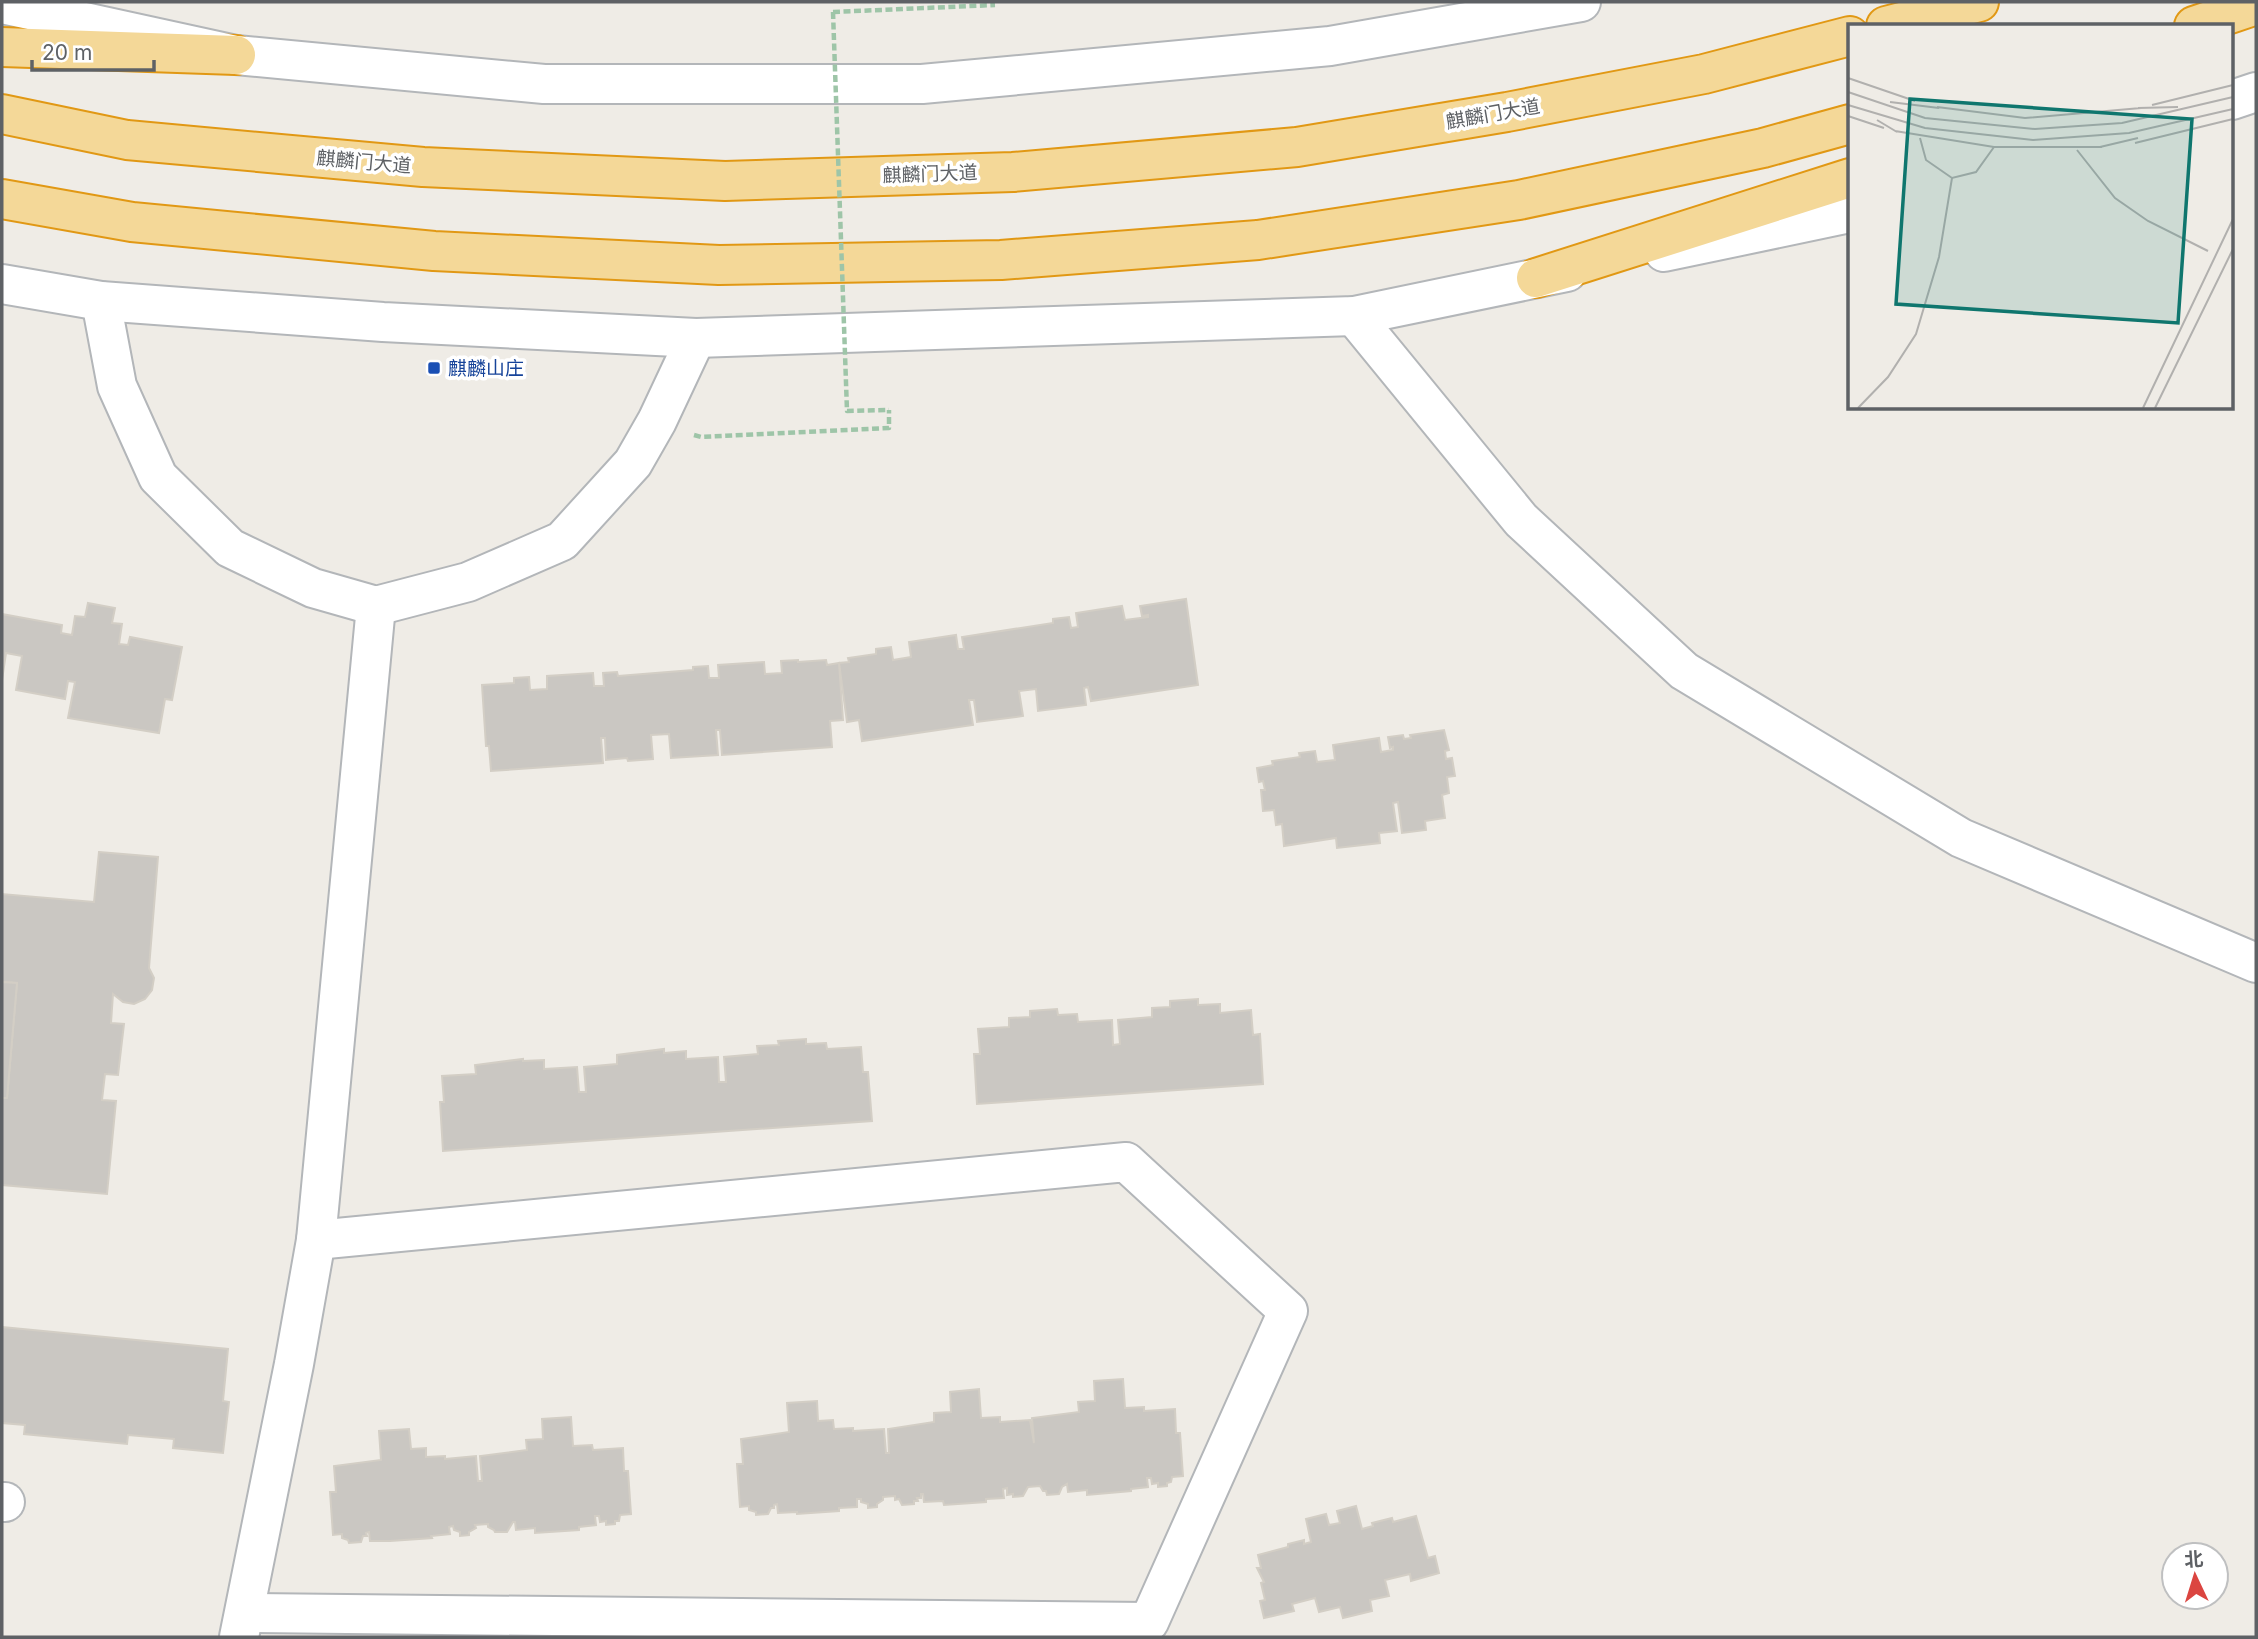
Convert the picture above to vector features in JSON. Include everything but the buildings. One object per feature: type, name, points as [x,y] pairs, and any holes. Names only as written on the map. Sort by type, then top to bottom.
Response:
[{"type":"highway","points":[[1894,24],[1979,2]]},
{"type":"highway","points":[[2201,24],[2256,5]]},
{"type":"highway","name":"麒麟门大道","points":[[2,114],[127,140],[423,167],[725,181],[1013,172],[1323,142],[1507,112],[1704,74],[1848,37]]},
{"type":"highway","points":[[2,47],[236,55]]},
{"type":"highway","points":[[2,199],[132,222],[433,251],[719,265],[1001,260],[1258,240],[1519,200],[1763,148],[1848,125]]},
{"type":"highway","points":[[1536,278],[1848,179]]},
{"type":"street","points":[[2,4],[236,55],[544,85],[922,84],[1330,46],[1581,2]]},
{"type":"street","points":[[2234,99],[2256,92]]},
{"type":"street","points":[[2,284],[101,302],[383,322],[696,338],[1354,316],[1848,213]]},
{"type":"street","points":[[101,302],[117,386],[158,477],[230,548],[313,588],[376,606],[468,582],[562,541],[633,463],[657,421],[696,338]]},
{"type":"street","points":[[1354,316],[1521,520],[1684,671],[1961,838],[2256,963]]},
{"type":"street","points":[[316,1240],[1126,1162],[1288,1311],[1149,1622],[242,1625],[316,1240],[376,606]]},
{"type":"path","points":[[657,421],[701,437],[889,428],[888,410],[847,411],[833,12],[995,5]]},
{"type":"place","name":"麒麟山庄","points":[[434,368]]}]
